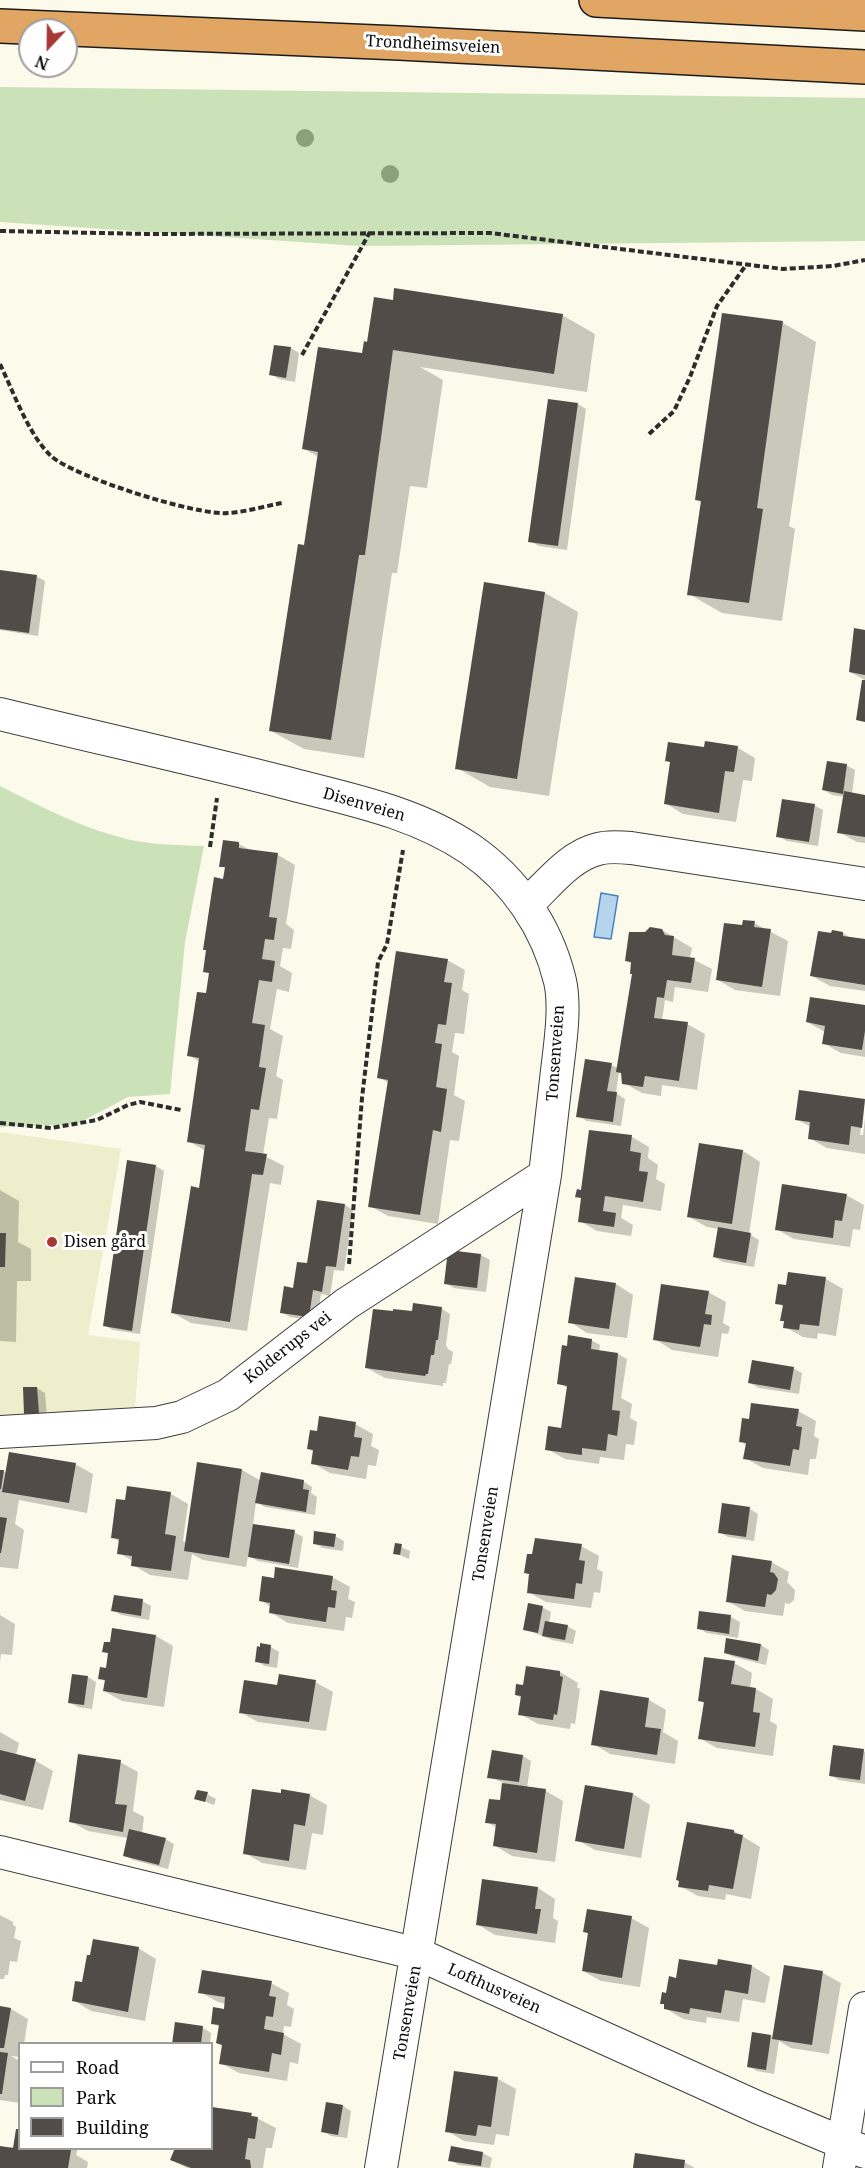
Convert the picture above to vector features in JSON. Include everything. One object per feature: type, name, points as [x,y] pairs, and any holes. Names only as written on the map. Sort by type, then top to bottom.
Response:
[{"type":"highway","points":[[596,0],[865,14]]},
{"type":"highway","name":"Trondheimsveien","points":[[0,26],[399,43],[865,67]]},
{"type":"street","name":"Disenveien","points":[[0,714],[393,811],[445,834],[471,850],[498,873],[527,904]]},
{"type":"street","points":[[527,904],[574,860],[592,850],[613,847],[865,885]]},
{"type":"street","name":"Tonsenveien","points":[[381,2168],[418,1954],[544,1175],[562,1031],[560,983],[548,943],[527,904]]},
{"type":"street","name":"Kolderups vei","points":[[0,1432],[156,1423],[182,1417],[228,1395],[346,1304],[544,1175]]},
{"type":"street","name":"Lofthusveien","points":[[0,1852],[418,1954],[759,2108],[849,2154]]},
{"type":"street","points":[[849,2154],[865,2008]]},
{"type":"path","points":[[0,231],[149,234],[490,233],[783,269],[833,266],[865,260]]},
{"type":"path","points":[[302,355],[370,232]]},
{"type":"path","points":[[649,434],[674,411],[690,377],[717,306],[746,266]]},
{"type":"path","points":[[0,364],[37,439],[52,457],[75,470],[123,489],[190,508],[227,513],[282,502]]},
{"type":"path","points":[[210,848],[216,803]]},
{"type":"path","points":[[346,1304],[362,1098],[378,962],[387,944],[404,849]]},
{"type":"path","points":[[0,1123],[51,1128],[97,1120],[128,1105],[140,1102],[181,1110]]},
{"type":"green space","points":[[0,87],[865,98],[865,241],[360,246],[0,222]]},
{"type":"green space","points":[[0,786],[71,820],[116,836],[148,843],[204,846],[185,942],[170,1094],[128,1097],[77,1124],[0,1127]]},
{"type":"green space","name":"Disen gård","points":[[0,1132],[121,1149],[88,1335],[140,1342],[135,1407],[0,1419]]},
{"type":"water","points":[[601,893],[618,896],[611,939],[594,937]]},
{"type":"building","points":[[394,288],[563,314],[554,374],[393,350],[365,555],[359,555],[331,740],[269,731],[298,544],[304,545],[318,452],[302,449],[318,347],[362,353],[364,341],[367,342],[374,297],[393,300]]},
{"type":"building","points":[[722,313],[783,321],[757,508],[763,509],[749,603],[687,595],[701,501],[695,500]]},
{"type":"building","points":[[274,345],[291,347],[286,378],[269,375]]},
{"type":"building","points":[[548,399],[578,403],[558,546],[528,542]]},
{"type":"building","points":[[0,570],[37,575],[29,633],[0,629]]},
{"type":"building","points":[[484,582],[545,592],[517,779],[455,769]]},
{"type":"building","points":[[854,628],[865,630],[865,675],[849,672]]},
{"type":"building","points":[[862,680],[865,680],[865,722],[856,720]]},
{"type":"building","points":[[705,741],[738,746],[734,772],[725,771],[719,813],[664,804],[670,762],[665,761],[668,742],[704,747]]},
{"type":"building","points":[[827,761],[847,764],[843,794],[822,790]]},
{"type":"building","points":[[844,791],[865,795],[865,837],[837,833]]},
{"type":"building","points":[[782,799],[815,804],[809,842],[776,837]]},
{"type":"building","points":[[223,840],[239,842],[239,848],[278,853],[269,917],[277,918],[274,940],[265,939],[262,959],[275,961],[272,982],[259,980],[252,1023],[265,1025],[259,1067],[266,1068],[259,1110],[251,1109],[245,1151],[267,1154],[263,1175],[252,1174],[230,1322],[171,1313],[191,1186],[199,1188],[205,1145],[187,1142],[199,1058],[187,1056],[197,992],[206,993],[209,973],[203,972],[206,950],[203,950],[214,877],[223,879],[225,867],[219,867]]},
{"type":"building","points":[[743,920],[755,921],[754,927],[771,929],[762,987],[716,980],[724,923],[742,925]]},
{"type":"building","points":[[650,927],[662,929],[665,935],[674,936],[672,955],[695,958],[691,983],[667,980],[664,998],[657,997],[654,1018],[688,1022],[679,1081],[645,1076],[643,1087],[622,1084],[621,1073],[616,1072],[632,974],[630,974],[631,962],[625,961],[629,932],[645,932]]},
{"type":"building","points":[[832,930],[843,932],[843,936],[865,939],[865,985],[810,976],[818,931],[831,933]]},
{"type":"building","points":[[396,951],[448,959],[444,982],[452,983],[446,1025],[438,1024],[435,1043],[442,1044],[436,1087],[447,1089],[441,1132],[433,1130],[420,1215],[368,1207],[388,1080],[377,1078]]},
{"type":"building","points":[[810,997],[865,1005],[862,1050],[822,1044],[825,1026],[806,1022]]},
{"type":"building","points":[[585,1059],[612,1063],[607,1091],[617,1092],[613,1122],[576,1117]]},
{"type":"building","points":[[799,1090],[865,1099],[862,1128],[851,1126],[849,1145],[808,1139],[810,1122],[795,1120]]},
{"type":"building","points":[[589,1130],[632,1135],[630,1151],[641,1153],[639,1171],[648,1172],[643,1202],[605,1196],[603,1211],[616,1213],[614,1227],[578,1222],[581,1198],[575,1197],[577,1189],[581,1190]]},
{"type":"building","points":[[699,1143],[743,1150],[732,1224],[687,1217]]},
{"type":"building","points":[[127,1160],[156,1165],[132,1331],[103,1326]]},
{"type":"building","points":[[782,1184],[847,1194],[842,1221],[835,1220],[833,1238],[775,1230]]},
{"type":"building","points":[[317,1200],[345,1204],[336,1267],[326,1266],[322,1292],[313,1290],[309,1317],[280,1313],[284,1286],[293,1288],[297,1262],[307,1263]]},
{"type":"building","points":[[718,1227],[751,1233],[746,1263],[713,1257]]},
{"type":"building","points":[[0,1233],[6,1233],[5,1267],[0,1267]]},
{"type":"building","points":[[448,1250],[481,1254],[477,1288],[444,1284]]},
{"type":"building","points":[[788,1272],[826,1277],[819,1326],[800,1324],[799,1330],[783,1328],[784,1321],[780,1321],[783,1305],[775,1304],[778,1284],[786,1285]]},
{"type":"building","points":[[575,1277],[616,1283],[609,1329],[568,1323]]},
{"type":"building","points":[[661,1284],[709,1291],[705,1314],[712,1315],[711,1325],[704,1324],[700,1347],[653,1340]]},
{"type":"building","points":[[413,1303],[442,1307],[438,1340],[436,1340],[434,1355],[431,1355],[428,1374],[425,1376],[365,1368],[373,1309],[412,1311]]},
{"type":"building","points":[[568,1335],[592,1339],[591,1349],[618,1353],[612,1410],[620,1411],[617,1436],[608,1434],[606,1451],[582,1448],[582,1455],[545,1450],[548,1426],[561,1428],[567,1386],[557,1384],[562,1345],[567,1346]]},
{"type":"building","points":[[752,1360],[794,1367],[790,1390],[748,1383]]},
{"type":"building","points":[[23,1387],[37,1387],[39,1413],[24,1414]]},
{"type":"building","points":[[751,1403],[799,1409],[796,1426],[802,1427],[799,1450],[793,1449],[790,1466],[743,1459],[746,1443],[739,1442],[742,1418],[749,1419]]},
{"type":"building","points":[[319,1416],[356,1422],[354,1437],[362,1438],[359,1457],[351,1456],[348,1470],[311,1464],[313,1450],[307,1449],[310,1430],[317,1431]]},
{"type":"building","points":[[9,1452],[76,1463],[69,1503],[2,1492]]},
{"type":"building","points":[[197,1462],[242,1469],[229,1558],[184,1551]]},
{"type":"building","points":[[0,1470],[4,1470],[1,1489],[0,1489]]},
{"type":"building","points":[[261,1472],[304,1480],[303,1489],[309,1490],[306,1512],[255,1503]]},
{"type":"building","points":[[127,1486],[171,1492],[165,1534],[176,1536],[171,1571],[131,1566],[132,1556],[117,1554],[119,1539],[111,1538],[116,1499],[125,1500]]},
{"type":"building","points":[[722,1503],[750,1507],[746,1537],[718,1533]]},
{"type":"building","points":[[0,1517],[7,1518],[1,1553],[0,1553]]},
{"type":"building","points":[[253,1524],[295,1530],[289,1564],[248,1557]]},
{"type":"building","points":[[314,1531],[336,1534],[334,1547],[313,1544]]},
{"type":"building","points":[[535,1538],[582,1544],[579,1560],[585,1561],[582,1584],[576,1583],[574,1599],[527,1593],[529,1574],[524,1573],[527,1554],[532,1554]]},
{"type":"building","points":[[395,1543],[402,1544],[400,1555],[393,1554]]},
{"type":"building","points":[[732,1555],[772,1561],[770,1572],[774,1573],[778,1579],[776,1590],[771,1595],[767,1594],[765,1607],[726,1602]]},
{"type":"building","points":[[275,1567],[333,1576],[331,1590],[337,1591],[335,1608],[328,1607],[326,1622],[269,1613],[270,1603],[259,1601],[262,1576],[274,1578]]},
{"type":"building","points":[[114,1595],[143,1599],[141,1616],[111,1611]]},
{"type":"building","points":[[528,1603],[543,1606],[538,1633],[523,1630]]},
{"type":"building","points":[[699,1611],[731,1615],[729,1634],[697,1629]]},
{"type":"building","points":[[545,1621],[568,1625],[565,1640],[542,1636]]},
{"type":"building","points":[[112,1628],[156,1635],[147,1698],[103,1691],[105,1680],[98,1679],[100,1667],[106,1668],[108,1653],[102,1652],[104,1642],[110,1642]]},
{"type":"building","points":[[726,1638],[761,1644],[758,1661],[724,1653]]},
{"type":"building","points":[[260,1643],[271,1645],[269,1664],[255,1662],[257,1646],[260,1647]]},
{"type":"building","points":[[704,1657],[735,1661],[731,1684],[756,1688],[753,1712],[760,1713],[755,1747],[698,1739],[704,1702],[698,1701]]},
{"type":"building","points":[[526,1666],[560,1671],[560,1676],[563,1677],[557,1715],[554,1714],[553,1720],[518,1715],[521,1696],[515,1695],[516,1684],[523,1685]]},
{"type":"building","points":[[72,1674],[88,1676],[84,1705],[68,1703]]},
{"type":"building","points":[[279,1674],[316,1680],[309,1722],[239,1713],[244,1680],[277,1685]]},
{"type":"building","points":[[600,1690],[649,1698],[645,1727],[661,1729],[657,1755],[591,1745]]},
{"type":"building","points":[[833,1745],[864,1749],[860,1780],[829,1776]]},
{"type":"building","points":[[0,1750],[36,1759],[25,1801],[0,1794]]},
{"type":"building","points":[[492,1750],[523,1755],[519,1782],[487,1778]]},
{"type":"building","points":[[78,1754],[121,1760],[115,1804],[127,1805],[123,1832],[69,1822]]},
{"type":"building","points":[[502,1783],[546,1789],[537,1853],[493,1846],[496,1824],[485,1823],[489,1799],[500,1800]]},
{"type":"building","points":[[585,1785],[633,1793],[624,1849],[575,1841]]},
{"type":"building","points":[[252,1789],[281,1793],[281,1789],[310,1794],[305,1826],[294,1824],[289,1861],[243,1854]]},
{"type":"building","points":[[197,1790],[208,1792],[205,1802],[194,1799]]},
{"type":"building","points":[[687,1822],[734,1830],[734,1833],[743,1835],[733,1889],[709,1885],[708,1891],[678,1887],[679,1881],[676,1880]]},
{"type":"building","points":[[129,1829],[166,1838],[159,1865],[123,1856]]},
{"type":"building","points":[[482,1879],[538,1887],[535,1909],[541,1909],[537,1934],[476,1925]]},
{"type":"building","points":[[587,1909],[632,1916],[622,1978],[582,1971],[588,1933],[583,1932]]},
{"type":"building","points":[[93,1939],[139,1947],[128,2012],[72,2001],[75,1981],[82,1982],[87,1955],[90,1955]]},
{"type":"building","points":[[679,1959],[717,1965],[718,1959],[752,1965],[748,1994],[725,1990],[721,2013],[690,2008],[689,2014],[664,2009],[664,2004],[660,2004],[662,1992],[666,1993],[669,1976],[676,1978]]},
{"type":"building","points":[[784,1965],[823,1971],[812,2045],[772,2039]]},
{"type":"building","points":[[202,1970],[272,1981],[269,1996],[276,1997],[273,2017],[266,2016],[264,2029],[284,2033],[281,2055],[272,2053],[269,2072],[219,2064],[222,2045],[216,2043],[219,2025],[211,2024],[213,2007],[224,2009],[225,1997],[198,1993]]},
{"type":"building","points":[[0,2006],[11,2008],[4,2048],[0,2048]]},
{"type":"building","points":[[175,2022],[203,2026],[201,2042],[172,2042]]},
{"type":"building","points":[[752,2032],[771,2035],[766,2070],[747,2067]]},
{"type":"building","points":[[0,2052],[8,2053],[2,2094],[0,2094]]},
{"type":"building","points":[[454,2071],[498,2077],[491,2127],[478,2125],[476,2136],[445,2132]]},
{"type":"building","points":[[326,2102],[343,2105],[338,2135],[321,2132]]},
{"type":"building","points":[[213,2107],[252,2113],[251,2116],[258,2117],[255,2139],[248,2138],[245,2159],[250,2160],[251,2168],[191,2168],[170,2160],[174,2150],[213,2150]]},
{"type":"building","points":[[16,2129],[18,2129],[18,2150],[71,2150],[68,2168],[0,2168],[0,2146],[13,2148]]},
{"type":"building","points":[[451,2146],[483,2152],[481,2166],[448,2161]]},
{"type":"building","points":[[635,2153],[685,2160],[684,2168],[633,2168]]},
{"type":"place","name":"Disen gård","points":[[52,1242]]}]
